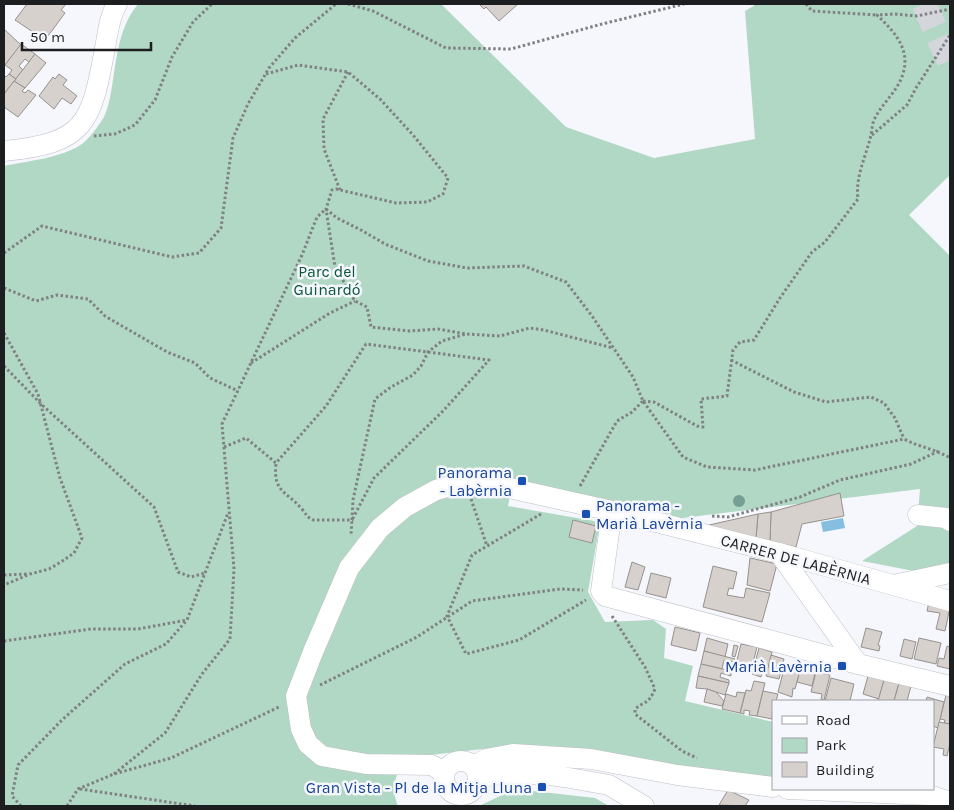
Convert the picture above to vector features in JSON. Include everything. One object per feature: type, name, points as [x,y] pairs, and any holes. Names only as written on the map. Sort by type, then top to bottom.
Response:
[{"type":"street","points":[[9,145],[55,142],[71,134],[82,124],[91,109],[98,84],[109,26],[117,4]]},
{"type":"street","name":"CARRER DE LABÈRNIA","points":[[444,773],[432,765],[366,764],[322,756],[308,744],[301,729],[296,696],[350,568],[380,528],[405,507],[436,490],[473,480],[571,495],[612,511],[779,553],[950,601]]},
{"type":"street","points":[[612,511],[607,595],[858,664],[950,686]]},
{"type":"street","points":[[918,515],[946,518],[950,521]]},
{"type":"street","points":[[779,553],[858,664]]},
{"type":"street","points":[[895,585],[950,574]]},
{"type":"street","points":[[644,806],[609,785],[564,776],[477,772],[466,761],[457,761],[449,765],[444,773],[444,782],[447,789],[452,794],[460,796],[468,795],[474,791],[478,785],[477,772],[486,759],[513,754],[591,759],[677,776],[772,787]]},
{"type":"street","points":[[811,790],[929,795],[950,802]]},
{"type":"path","points":[[71,134],[91,136],[115,134],[135,125],[155,100],[172,57],[193,22],[212,4]]},
{"type":"path","points":[[4,253],[42,226],[172,257],[198,253],[221,228],[233,138],[248,104],[269,68],[295,38],[336,4]]},
{"type":"path","points":[[348,4],[373,11],[446,48],[511,49],[684,4]]},
{"type":"path","points":[[806,4],[812,11],[877,15],[917,16],[950,10]]},
{"type":"path","points":[[607,595],[519,640],[466,654],[447,616],[472,555],[571,495],[587,478],[592,465],[617,421],[632,412],[643,402],[654,402],[697,426],[703,427],[702,399],[727,396],[733,350],[740,342],[754,340],[812,252],[825,242],[858,199],[857,190],[861,163],[871,136],[873,121],[898,85],[903,74],[906,53],[894,32],[877,15]]},
{"type":"path","points":[[871,136],[907,105],[950,35]]},
{"type":"path","points":[[266,74],[298,65],[348,72],[380,99],[413,135],[448,178],[443,194],[427,202],[396,203],[340,190],[332,190],[326,209],[335,267],[355,301],[367,307],[371,327],[408,331],[438,329],[466,334],[500,336],[530,328],[614,348]]},
{"type":"path","points":[[340,190],[324,149],[323,119],[348,72]]},
{"type":"path","points":[[326,209],[338,218],[385,244],[428,261],[467,268],[524,266],[566,282],[585,305],[614,348],[633,377],[643,402],[683,457],[707,467],[755,470],[904,438]]},
{"type":"path","points":[[114,774],[164,733],[202,674],[230,640],[234,570],[222,424],[302,255],[314,223],[317,217],[326,209]]},
{"type":"path","points":[[4,288],[36,300],[57,295],[88,300],[105,316],[167,352],[194,363],[210,378],[238,391]]},
{"type":"path","points":[[251,363],[330,313],[355,301]]},
{"type":"path","points":[[4,333],[38,394],[60,478],[82,538],[74,553],[61,562],[49,569],[30,574],[4,585]]},
{"type":"path","points":[[350,538],[353,500],[375,399],[391,387],[413,375],[428,352],[442,341],[466,334]]},
{"type":"path","points":[[366,344],[489,360],[444,410],[374,478],[352,520],[313,520],[279,488],[274,476],[276,464],[326,406],[366,344]]},
{"type":"path","points":[[731,360],[794,392],[826,402],[871,397],[884,403],[895,418],[904,438],[913,444],[939,451],[950,458]]},
{"type":"path","points":[[4,366],[41,404],[154,507],[178,572],[191,578],[205,573]]},
{"type":"path","points":[[224,447],[246,438],[276,464]]},
{"type":"path","points":[[709,516],[728,517],[800,498],[840,480],[911,464],[939,451]]},
{"type":"path","points":[[465,482],[486,546]]},
{"type":"path","points":[[21,806],[12,796],[18,765],[63,719],[125,664],[166,644],[187,620],[228,512]]},
{"type":"path","points":[[4,575],[30,574]]},
{"type":"path","points":[[322,683],[416,637],[472,601],[560,589],[607,595]]},
{"type":"path","points":[[607,595],[612,618],[645,667],[655,689],[651,699],[635,709],[635,714],[682,751],[704,762]]},
{"type":"path","points":[[4,641],[91,629],[138,629],[187,620]]},
{"type":"path","points":[[66,806],[78,789],[114,774],[171,758],[280,706]]},
{"type":"path","points":[[78,789],[195,806]]},
{"type":"green space","name":"Parc del Guinardó","points":[[138,4],[441,4],[566,127],[654,158],[755,139],[745,11],[757,4],[950,4],[950,175],[909,215],[950,256],[950,578],[862,561],[917,526],[920,489],[674,519],[512,485],[508,506],[600,522],[588,592],[605,622],[653,620],[666,629],[664,658],[693,666],[685,701],[772,722],[772,777],[516,745],[405,758],[394,787],[398,806],[4,806],[4,166],[65,153],[82,144],[91,135],[106,111],[121,38],[129,17]]},
{"type":"green space","points":[[515,789],[595,798],[609,806],[479,806]]},
{"type":"water","points":[[843,518],[845,528],[823,532],[821,522]]},
{"type":"building","points":[[27,4],[66,4],[61,10],[65,13],[45,40],[15,20]]},
{"type":"building","points":[[479,4],[518,4],[499,21],[486,7],[484,9]]},
{"type":"building","points":[[4,29],[21,45],[4,66]]},
{"type":"building","points":[[21,44],[35,54],[29,62],[25,59],[19,66],[23,70],[16,79],[9,74],[12,70],[5,65]]},
{"type":"building","points":[[35,54],[46,63],[25,88],[14,81]]},
{"type":"building","points":[[9,74],[16,79],[4,94],[4,75],[6,77]]},
{"type":"building","points":[[59,74],[67,80],[63,85],[77,96],[71,104],[62,98],[54,109],[39,96],[53,77],[55,79]]},
{"type":"building","points":[[14,81],[25,88],[22,91],[25,93],[28,90],[36,95],[18,117],[4,107],[4,94]]},
{"type":"building","points":[[840,493],[844,516],[802,524],[796,547],[770,541],[771,512]]},
{"type":"building","points":[[771,512],[770,541],[756,538],[758,514]]},
{"type":"building","points":[[758,514],[756,538],[709,526],[709,525]]},
{"type":"building","points":[[573,520],[596,526],[592,543],[569,537]]},
{"type":"building","points":[[750,558],[777,564],[770,591],[747,585]]},
{"type":"building","points":[[632,562],[645,567],[638,590],[625,587]]},
{"type":"building","points":[[713,566],[737,572],[733,589],[729,588],[727,595],[744,598],[746,588],[770,593],[762,622],[703,607]]},
{"type":"building","points":[[651,573],[671,578],[666,598],[646,593]]},
{"type":"building","points":[[929,602],[950,607],[945,631],[936,629],[940,613],[927,611]]},
{"type":"building","points":[[675,627],[700,633],[696,651],[671,645]]},
{"type":"building","points":[[866,628],[882,632],[878,645],[880,646],[879,651],[861,647]]},
{"type":"building","points":[[707,638],[728,644],[725,657],[704,651]]},
{"type":"building","points":[[919,638],[941,643],[936,664],[914,659]]},
{"type":"building","points":[[904,639],[916,642],[912,659],[900,656]]},
{"type":"building","points":[[741,644],[757,647],[752,667],[736,664]]},
{"type":"building","points":[[734,645],[738,646],[735,657],[732,656]]},
{"type":"building","points":[[947,646],[950,647],[950,669],[937,666],[939,658],[944,659]]},
{"type":"building","points":[[759,648],[772,652],[768,671],[763,669],[761,677],[752,674]]},
{"type":"building","points":[[704,651],[735,659],[734,662],[724,660],[722,669],[701,664]]},
{"type":"building","points":[[771,655],[784,659],[779,679],[766,676]]},
{"type":"building","points":[[701,664],[731,671],[731,676],[721,673],[720,677],[729,680],[729,683],[698,676]]},
{"type":"building","points":[[785,665],[801,668],[795,689],[793,688],[792,697],[778,692]]},
{"type":"building","points":[[801,666],[816,670],[812,686],[797,682]]},
{"type":"building","points":[[816,672],[830,675],[824,700],[821,699],[822,694],[811,692]]},
{"type":"building","points":[[698,676],[729,683],[725,695],[707,689],[696,688]]},
{"type":"building","points":[[868,676],[884,680],[879,699],[863,694]]},
{"type":"building","points":[[831,678],[854,684],[850,700],[825,700]]},
{"type":"building","points":[[884,680],[899,683],[894,700],[878,700]]},
{"type":"building","points":[[754,681],[765,683],[757,716],[749,715],[750,711],[744,710],[744,714],[740,713],[746,690],[751,691]]},
{"type":"building","points":[[899,683],[911,686],[907,700],[894,700]]},
{"type":"building","points":[[707,689],[716,692],[724,701],[722,706],[704,702]]},
{"type":"building","points":[[763,691],[778,694],[776,700],[772,700],[772,719],[757,716]]},
{"type":"building","points":[[737,692],[745,693],[740,713],[722,709],[726,694],[736,697]]},
{"type":"building","points":[[946,695],[950,696],[950,724],[944,723],[945,720],[940,719]]},
{"type":"building","points":[[927,697],[944,702],[938,728],[934,726],[934,700],[926,700]]},
{"type":"building","points":[[939,722],[950,724],[950,743],[947,756],[943,755],[944,749],[934,747]]},
{"type":"building","points":[[728,790],[749,800],[745,806],[719,805]]},
{"type":"tunnel","points":[[924,4],[950,63]]},
{"type":"place","name":"Panorama - Labèrnia","points":[[522,481]]},
{"type":"place","name":"Panorama - Marià Lavèrnia","points":[[586,514]]},
{"type":"place","name":"Marià Lavèrnia","points":[[842,666]]},
{"type":"place","name":"Gran Vista - Pl de la Mitja Lluna","points":[[542,787]]}]
